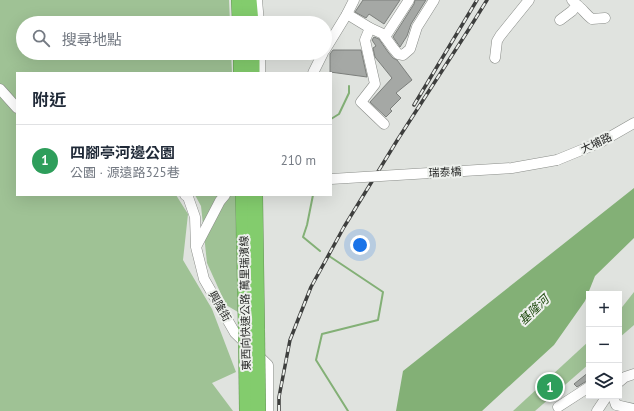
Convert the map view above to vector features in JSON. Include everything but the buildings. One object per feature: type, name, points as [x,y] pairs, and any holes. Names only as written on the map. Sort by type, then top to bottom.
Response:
[{"type":"highway","points":[[239,0],[240,16]]},
{"type":"highway","points":[[250,0],[251,16]]},
{"type":"highway","points":[[241,60],[241,72]]},
{"type":"highway","points":[[252,60],[252,72]]},
{"type":"highway","name":"東西向快速公路 萬里瑞濱線","points":[[243,196],[245,274],[258,411]]},
{"type":"highway","name":"東西向快速公路 萬里瑞濱線","points":[[247,411],[256,263],[254,196]]},
{"type":"street","points":[[257,0],[258,16]]},
{"type":"street","points":[[332,39],[354,0]]},
{"type":"street","points":[[385,37],[409,0]]},
{"type":"street","points":[[347,14],[383,34],[398,54],[402,55],[410,49],[417,27],[434,0]]},
{"type":"street","points":[[495,58],[497,41],[529,0]]},
{"type":"street","points":[[560,20],[572,11],[574,3],[592,19],[605,18]]},
{"type":"street","points":[[370,28],[365,40],[375,84],[361,102],[384,124]]},
{"type":"street","points":[[260,60],[260,72]]},
{"type":"street","points":[[314,72],[320,60]]},
{"type":"street","points":[[0,89],[16,107]]},
{"type":"street","name":"大埔路","points":[[557,160],[601,142],[634,123]]},
{"type":"street","name":"瑞泰橋","points":[[332,179],[512,168],[557,160]]},
{"type":"street","name":"興隆街","points":[[186,196],[195,217],[196,247],[204,279],[235,334],[268,365],[268,411]]},
{"type":"street","points":[[196,247],[220,201],[224,196]]},
{"type":"street","points":[[622,379],[634,374]]},
{"type":"street","points":[[558,407],[586,389]]},
{"type":"street","points":[[597,411],[605,399]]},
{"type":"street","points":[[614,399],[616,405],[634,409]]},
{"type":"shaded area","points":[[0,0],[229,0],[230,16],[16,16],[16,60],[231,60],[232,72],[16,72],[16,196],[177,196],[188,214],[183,260],[212,309],[236,372],[212,383],[233,411],[0,411]]},
{"type":"shaded area","points":[[196,196],[235,196],[238,312],[226,305],[207,263],[201,206]]},
{"type":"shaded area","points":[[634,292],[634,325],[622,335],[622,327],[622,307]]},
{"type":"shaded area","points":[[586,344],[586,367],[535,411],[513,411]]},
{"type":"water","name":"基隆河","points":[[634,188],[634,238],[595,276],[589,291],[586,291],[585,301],[554,345],[482,411],[396,411],[403,371]]},
{"type":"waterway","points":[[332,118],[339,114],[349,93],[349,86]]},
{"type":"waterway","points":[[313,196],[303,237],[320,251]]},
{"type":"waterway","points":[[329,256],[383,292],[378,320],[322,334],[316,360],[348,411]]},
{"type":"railway","points":[[414,105],[477,0]]},
{"type":"railway","points":[[279,411],[279,397],[290,340],[311,287],[344,227],[398,139],[487,0]]},
{"type":"place","name":"四腳亭河邊公園","points":[[550,387]]}]
